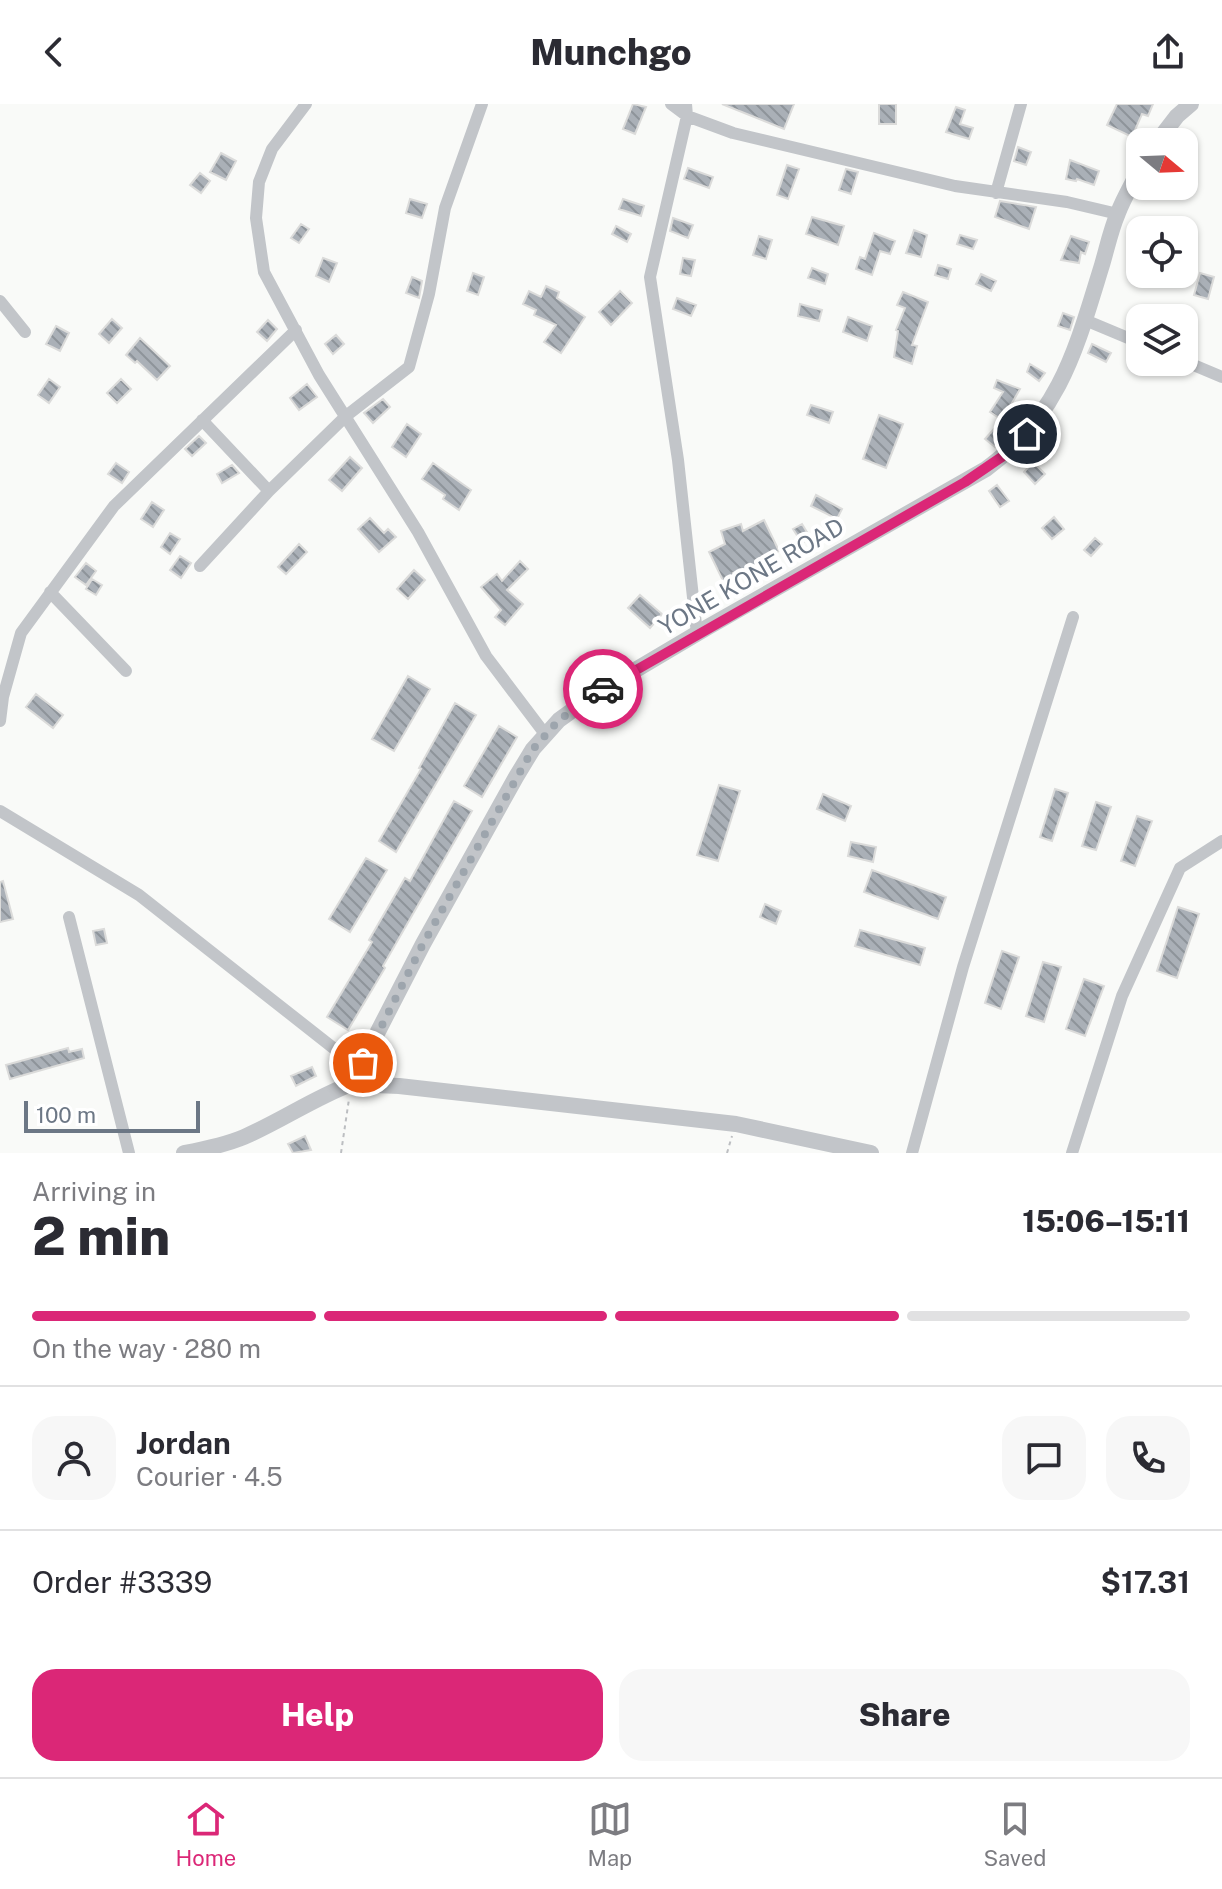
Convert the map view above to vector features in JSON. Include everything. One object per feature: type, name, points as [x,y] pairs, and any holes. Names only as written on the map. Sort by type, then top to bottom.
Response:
[{"type":"street","points":[[306,104],[272,149],[259,182],[256,218],[264,272],[346,416],[418,532],[486,656],[545,734]]},
{"type":"street","points":[[200,566],[269,491],[346,416],[409,367],[429,294],[445,208],[482,104]]},
{"type":"street","points":[[671,104],[733,133],[955,186],[1067,202],[1118,214]]},
{"type":"street","points":[[996,193],[1021,104]]},
{"type":"street","points":[[1168,128],[1191,104]]},
{"type":"street","points":[[686,110],[650,277],[678,460],[697,634]]},
{"type":"street","name":"YONE KONE ROAD","points":[[351,1084],[423,944],[516,777],[545,734],[595,694],[943,494],[1009,452],[1027,434],[1062,381],[1126,197]]},
{"type":"street","points":[[0,301],[25,332]]},
{"type":"street","points":[[1085,320],[1126,337]]},
{"type":"street","points":[[0,721],[3,697],[21,633],[114,506],[296,330]]},
{"type":"street","points":[[1198,367],[1222,377]]},
{"type":"street","points":[[202,420],[269,491]]},
{"type":"street","points":[[50,592],[126,671]]},
{"type":"street","points":[[912,1153],[963,967],[1073,617]]},
{"type":"street","points":[[0,811],[139,895],[360,1069]]},
{"type":"street","points":[[1072,1153],[1122,996],[1180,868],[1222,841]]},
{"type":"street","points":[[69,917],[129,1153]]},
{"type":"street","points":[[184,1153],[247,1136],[351,1084],[399,1086],[736,1124],[871,1153]]},
{"type":"path","points":[[341,1153],[351,1084]]},
{"type":"building","points":[[633,104],[646,107],[635,134],[623,129]]},
{"type":"building","points":[[722,104],[794,104],[784,129]]},
{"type":"building","points":[[879,104],[896,104],[896,124],[879,124]]},
{"type":"building","points":[[1117,104],[1153,104],[1148,116],[1142,114],[1136,128],[1126,128],[1126,134],[1107,125]]},
{"type":"building","points":[[956,107],[965,110],[960,124],[973,128],[969,139],[946,132]]},
{"type":"building","points":[[1018,147],[1031,152],[1026,165],[1014,161]]},
{"type":"building","points":[[221,153],[236,161],[226,180],[210,172]]},
{"type":"building","points":[[1070,160],[1099,171],[1094,185],[1066,179]]},
{"type":"building","points":[[787,165],[799,169],[788,199],[777,195]]},
{"type":"building","points":[[688,168],[713,177],[709,188],[684,179]]},
{"type":"building","points":[[846,169],[858,172],[851,194],[839,190]]},
{"type":"building","points":[[200,173],[210,181],[201,193],[190,185]]},
{"type":"building","points":[[410,199],[427,204],[422,218],[406,213]]},
{"type":"building","points":[[623,199],[644,206],[641,216],[619,209]]},
{"type":"building","points":[[1000,201],[1036,207],[1029,229],[995,217]]},
{"type":"building","points":[[812,217],[844,226],[838,245],[806,234]]},
{"type":"building","points":[[673,218],[693,225],[688,238],[670,231]]},
{"type":"building","points":[[301,224],[309,229],[299,243],[291,238]]},
{"type":"building","points":[[616,226],[631,234],[627,242],[612,234]]},
{"type":"building","points":[[914,230],[927,235],[921,257],[906,253]]},
{"type":"building","points":[[874,233],[895,241],[890,254],[880,251],[872,275],[856,269],[860,257],[865,259]]},
{"type":"building","points":[[960,235],[977,240],[973,249],[957,244]]},
{"type":"building","points":[[759,236],[772,240],[766,259],[753,255]]},
{"type":"building","points":[[1071,236],[1089,242],[1085,254],[1081,252],[1079,263],[1061,260]]},
{"type":"building","points":[[323,258],[337,263],[329,282],[316,276]]},
{"type":"building","points":[[683,258],[695,260],[691,276],[680,274]]},
{"type":"building","points":[[938,265],[951,269],[948,279],[935,275]]},
{"type":"building","points":[[812,268],[828,274],[825,284],[808,278]]},
{"type":"building","points":[[473,273],[484,277],[478,295],[467,291]]},
{"type":"building","points":[[1200,273],[1214,277],[1208,299],[1194,295]]},
{"type":"building","points":[[981,274],[996,281],[991,291],[976,284]]},
{"type":"building","points":[[412,277],[422,281],[419,298],[406,293]]},
{"type":"building","points":[[546,286],[559,292],[557,298],[585,317],[561,353],[544,342],[556,325],[534,315],[536,310],[523,304],[529,291],[541,297]]},
{"type":"building","points":[[620,291],[632,303],[611,325],[599,312]]},
{"type":"building","points":[[903,292],[928,302],[912,345],[917,346],[912,364],[894,357],[896,330],[905,308],[897,305]]},
{"type":"building","points":[[677,298],[696,305],[691,316],[673,309]]},
{"type":"building","points":[[800,304],[822,310],[819,321],[798,316]]},
{"type":"building","points":[[1063,313],[1074,317],[1070,330],[1058,326]]},
{"type":"building","points":[[848,317],[872,326],[867,341],[843,332]]},
{"type":"building","points":[[112,319],[122,328],[109,343],[99,334]]},
{"type":"building","points":[[268,320],[277,329],[267,341],[257,332]]},
{"type":"building","points":[[56,326],[69,333],[60,351],[46,344]]},
{"type":"building","points":[[336,335],[344,344],[333,354],[325,344]]},
{"type":"building","points":[[140,338],[170,366],[157,380],[126,355]]},
{"type":"building","points":[[1092,344],[1111,353],[1106,362],[1088,353]]},
{"type":"building","points":[[1030,364],[1045,373],[1039,381],[1027,372]]},
{"type":"building","points":[[49,379],[60,387],[49,403],[38,395]]},
{"type":"building","points":[[121,379],[131,389],[117,403],[107,393]]},
{"type":"building","points":[[997,380],[1020,389],[1008,410],[1016,404],[1020,407],[995,447],[985,439],[1002,420],[990,412],[1003,392],[994,388]]},
{"type":"building","points":[[307,384],[317,397],[299,410],[290,398]]},
{"type":"building","points":[[383,399],[390,407],[373,423],[364,413]]},
{"type":"building","points":[[811,405],[833,412],[829,423],[807,415]]},
{"type":"building","points":[[879,415],[903,424],[886,468],[863,459]]},
{"type":"building","points":[[407,424],[421,434],[406,457],[392,447]]},
{"type":"building","points":[[199,436],[206,443],[192,456],[185,449]]},
{"type":"building","points":[[350,457],[362,468],[342,491],[329,480]]},
{"type":"building","points":[[1033,462],[1045,474],[1035,484],[1024,472]]},
{"type":"building","points":[[116,463],[129,472],[122,483],[108,474]]},
{"type":"building","points":[[433,463],[471,490],[459,510],[443,499],[445,495],[422,479]]},
{"type":"building","points":[[232,465],[239,473],[222,483],[217,474]]},
{"type":"building","points":[[997,485],[1009,501],[1000,507],[989,491]]},
{"type":"building","points":[[816,495],[842,509],[837,519],[811,506]]},
{"type":"building","points":[[152,502],[164,510],[153,527],[141,519]]},
{"type":"building","points":[[1054,517],[1064,529],[1052,539],[1042,528]]},
{"type":"building","points":[[370,518],[384,533],[388,529],[396,537],[379,552],[358,529]]},
{"type":"building","points":[[764,520],[779,551],[755,566],[733,573],[740,585],[728,591],[709,552],[725,544],[721,531],[741,524],[743,531]]},
{"type":"building","points":[[802,524],[810,537],[802,543],[793,529]]},
{"type":"building","points":[[170,533],[180,539],[170,554],[161,547]]},
{"type":"building","points":[[1095,538],[1102,544],[1091,556],[1084,550]]},
{"type":"building","points":[[299,544],[307,552],[286,574],[278,567]]},
{"type":"building","points":[[180,556],[191,563],[181,578],[170,570]]},
{"type":"building","points":[[520,561],[528,569],[507,590],[523,604],[505,625],[495,617],[501,610],[481,587],[497,574],[502,581]]},
{"type":"building","points":[[86,563],[96,571],[86,585],[75,577]]},
{"type":"building","points":[[414,570],[425,580],[408,599],[397,589]]},
{"type":"building","points":[[92,579],[102,585],[96,595],[86,589]]},
{"type":"building","points":[[640,595],[662,614],[650,628],[628,608]]},
{"type":"building","points":[[408,676],[430,689],[394,751],[372,739]]},
{"type":"building","points":[[36,694],[63,715],[53,728],[26,707]]},
{"type":"building","points":[[455,703],[476,715],[396,852],[379,841]]},
{"type":"building","points":[[499,726],[517,737],[482,797],[464,786]]},
{"type":"building","points":[[719,785],[740,791],[718,861],[697,855]]},
{"type":"building","points":[[1055,789],[1068,793],[1052,841],[1040,837]]},
{"type":"building","points":[[823,794],[851,806],[845,821],[817,809]]},
{"type":"building","points":[[454,801],[472,811],[348,1030],[327,1017],[372,942],[369,940],[405,878],[410,881]]},
{"type":"building","points":[[1096,802],[1111,807],[1096,850],[1082,846]]},
{"type":"building","points":[[1137,816],[1152,821],[1135,866],[1121,861]]},
{"type":"building","points":[[851,842],[876,847],[873,862],[848,856]]},
{"type":"building","points":[[366,858],[387,870],[350,932],[329,919]]},
{"type":"building","points":[[872,870],[946,897],[938,919],[864,892]]},
{"type":"building","points":[[3,881],[13,919],[0,922],[0,882]]},
{"type":"building","points":[[765,904],[781,911],[776,924],[760,917]]},
{"type":"building","points":[[1178,907],[1199,914],[1177,978],[1157,971]]},
{"type":"building","points":[[104,929],[107,943],[96,945],[93,931]]},
{"type":"building","points":[[860,930],[925,948],[920,965],[855,946]]},
{"type":"building","points":[[1002,951],[1019,957],[1001,1009],[985,1003]]},
{"type":"building","points":[[1043,962],[1061,967],[1044,1022],[1026,1016]]},
{"type":"building","points":[[1084,979],[1104,986],[1085,1036],[1066,1029]]},
{"type":"building","points":[[68,1048],[69,1052],[82,1049],[84,1058],[10,1079],[6,1065]]},
{"type":"building","points":[[312,1067],[316,1076],[296,1086],[291,1076]]},
{"type":"building","points":[[305,1136],[311,1150],[293,1153],[288,1144]]},
{"type":"way so far","points":[[363,1063],[423,944],[533,749],[559,720],[603,689]]},
{"type":"route","points":[[603,689],[965,482],[1009,452],[1027,434]]}]
